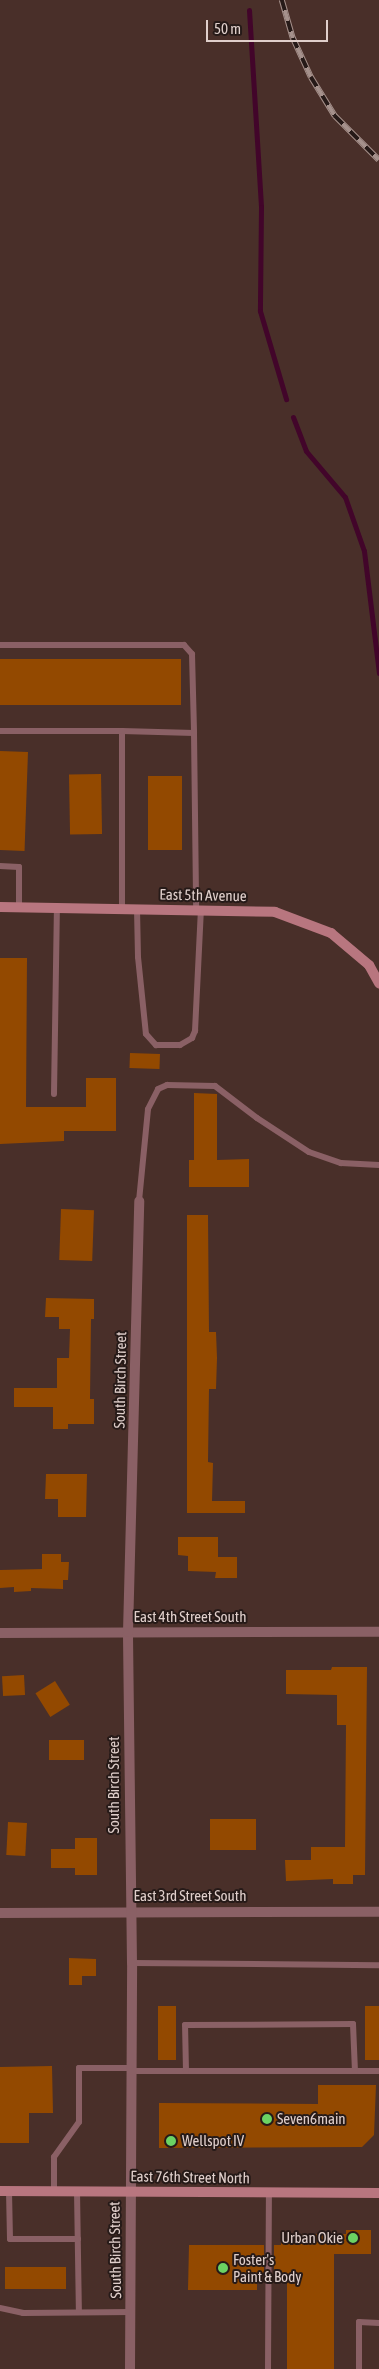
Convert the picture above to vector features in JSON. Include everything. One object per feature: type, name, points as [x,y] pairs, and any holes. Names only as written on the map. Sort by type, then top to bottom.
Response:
[{"type":"street","name":"East 5th Avenue","points":[[0,907],[199,909],[275,912],[306,921],[331,932],[352,948],[369,965],[379,982]]},
{"type":"street","name":"South Birch Street","points":[[130,2369],[129,2191],[132,1963],[128,1632],[139,1202]]},
{"type":"street","name":"East 4th Street South","points":[[0,1632],[379,1632]]},
{"type":"street","name":"East 3rd Street South","points":[[0,1913],[130,1910],[379,1912]]},
{"type":"street","name":"East 76th Street North","points":[[5,2191],[379,2193]]},
{"type":"lane","points":[[0,645],[184,645],[192,654],[199,909],[195,1031],[192,1038],[180,1045],[156,1045],[146,1034],[138,957],[137,909]]},
{"type":"lane","points":[[0,731],[194,733]]},
{"type":"lane","points":[[122,731],[122,909]]},
{"type":"lane","points":[[0,866],[19,866],[19,908]]},
{"type":"lane","points":[[54,1094],[57,908]]},
{"type":"lane","points":[[139,1202],[148,1109],[158,1089],[167,1085],[215,1086],[257,1118],[309,1152],[341,1163],[379,1165]]},
{"type":"lane","points":[[132,1963],[379,1965]]},
{"type":"lane","points":[[186,2071],[185,2025],[353,2024],[356,2071]]},
{"type":"lane","points":[[54,2191],[54,2157],[79,2122],[79,2068],[186,2071],[379,2071]]},
{"type":"lane","points":[[5,2191],[10,2239],[78,2239]]},
{"type":"lane","points":[[77,2191],[79,2312]]},
{"type":"lane","points":[[268,2369],[269,2193]]},
{"type":"lane","points":[[0,2308],[23,2312],[131,2312]]},
{"type":"lane","points":[[359,2369],[360,2322],[379,2323]]},
{"type":"building","points":[[0,659],[181,659],[181,705],[0,705]]},
{"type":"building","points":[[0,751],[28,752],[25,851],[0,850]]},
{"type":"building","points":[[101,774],[102,834],[70,835],[69,775]]},
{"type":"building","points":[[148,776],[182,776],[182,850],[148,850]]},
{"type":"building","points":[[0,958],[27,958],[26,1107],[86,1107],[86,1078],[116,1078],[116,1131],[64,1131],[64,1141],[0,1144]]},
{"type":"building","points":[[130,1053],[160,1054],[159,1069],[129,1068]]},
{"type":"building","points":[[194,1093],[217,1094],[217,1160],[249,1159],[249,1187],[189,1187],[189,1160],[194,1160]]},
{"type":"building","points":[[61,1209],[94,1210],[92,1261],[59,1260]]},
{"type":"building","points":[[187,1215],[208,1215],[209,1332],[216,1332],[217,1358],[216,1389],[209,1389],[208,1462],[213,1463],[212,1501],[245,1501],[245,1513],[187,1513]]},
{"type":"building","points":[[46,1298],[94,1299],[94,1319],[91,1319],[90,1399],[94,1399],[94,1424],[68,1424],[68,1429],[53,1429],[53,1407],[14,1407],[14,1388],[57,1388],[57,1358],[69,1358],[70,1329],[59,1329],[59,1317],[45,1317]]},
{"type":"building","points":[[46,1474],[87,1474],[86,1517],[58,1517],[58,1499],[45,1499]]},
{"type":"building","points":[[178,1537],[218,1537],[218,1557],[237,1557],[237,1578],[215,1578],[216,1572],[188,1571],[188,1556],[178,1555]]},
{"type":"building","points":[[42,1554],[61,1554],[61,1562],[69,1562],[68,1580],[63,1580],[63,1589],[31,1588],[31,1591],[14,1592],[14,1587],[0,1588],[0,1570],[42,1569]]},
{"type":"building","points":[[332,1667],[367,1667],[365,1875],[353,1875],[353,1884],[333,1884],[333,1879],[286,1881],[285,1860],[311,1860],[311,1847],[345,1847],[346,1725],[337,1725],[337,1695],[286,1694],[286,1670],[331,1670]]},
{"type":"building","points":[[24,1675],[25,1695],[3,1696],[2,1676]]},
{"type":"building","points":[[55,1681],[70,1705],[50,1717],[35,1693]]},
{"type":"building","points":[[49,1740],[84,1740],[84,1760],[49,1760]]},
{"type":"building","points":[[210,1819],[256,1819],[256,1850],[210,1850]]},
{"type":"building","points":[[8,1822],[27,1823],[25,1856],[6,1855]]},
{"type":"building","points":[[75,1838],[97,1838],[97,1875],[75,1875],[75,1868],[51,1868],[51,1849],[75,1849]]},
{"type":"building","points":[[69,1958],[96,1959],[96,1976],[82,1976],[82,1985],[69,1985]]},
{"type":"building","points":[[158,2006],[176,2006],[176,2060],[158,2060]]},
{"type":"building","points":[[365,2006],[379,2006],[379,2060],[365,2060]]},
{"type":"building","points":[[52,2066],[53,2113],[29,2113],[29,2143],[0,2143],[0,2067]]},
{"type":"building","name":"Seven6main","points":[[318,2085],[376,2085],[374,2135],[362,2147],[159,2148],[159,2103],[318,2104]]},
{"type":"building","points":[[346,2230],[371,2230],[371,2254],[334,2254],[334,2369],[287,2369],[287,2273],[274,2273],[274,2245],[281,2245],[281,2234],[346,2234]]},
{"type":"building","name":"Foster's Paint & Body","points":[[189,2245],[264,2245],[264,2273],[257,2273],[257,2290],[188,2290]]},
{"type":"building","points":[[5,2267],[66,2267],[66,2289],[5,2289]]},
{"type":"waterway","points":[[249,10],[261,207],[260,311],[286,399]]},
{"type":"waterway","points":[[293,417],[306,451],[345,497],[364,551],[379,673]]},
{"type":"railway","points":[[282,0],[293,38],[311,77],[335,116],[379,160]]},
{"type":"place","name":"Seven6main","points":[[267,2119]]},
{"type":"place","name":"Wellspot IV","points":[[171,2141]]},
{"type":"place","name":"Urban Okie","points":[[353,2238]]},
{"type":"place","name":"Foster's Paint & Body","points":[[223,2268]]}]
